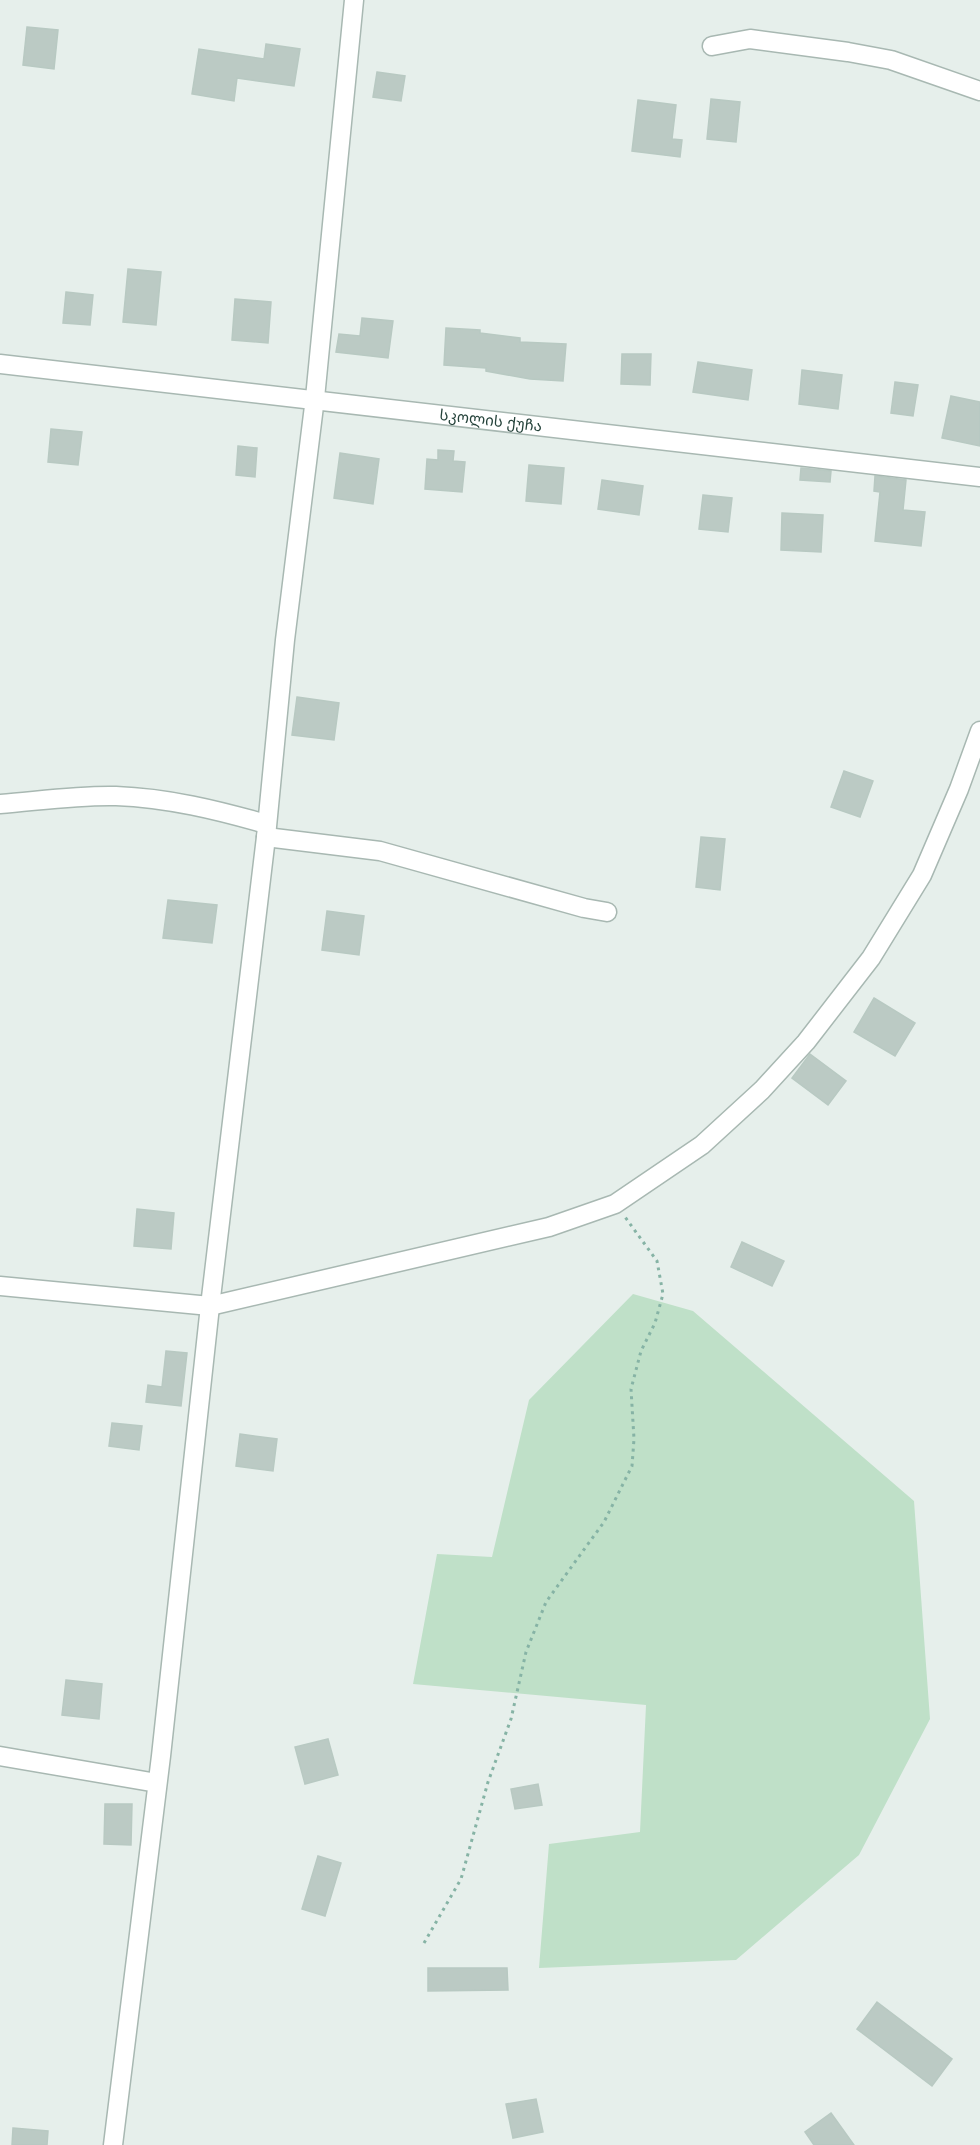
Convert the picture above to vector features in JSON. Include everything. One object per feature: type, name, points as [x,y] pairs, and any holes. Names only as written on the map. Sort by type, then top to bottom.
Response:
[{"type":"street","points":[[112,2145],[157,1783],[266,830],[285,640],[315,398],[354,0]]},
{"type":"street","points":[[712,46],[750,39],[858,54],[891,60],[980,91]]},
{"type":"street","name":"სკოლის ქუჩა","points":[[0,364],[315,398],[980,477]]},
{"type":"street","points":[[0,1286],[210,1305],[549,1227],[615,1204],[702,1145],[762,1090],[814,1033],[871,958],[922,875],[959,789],[980,731]]},
{"type":"street","points":[[0,804],[79,797],[134,798],[212,808],[266,830],[380,851],[584,908],[607,912]]},
{"type":"street","points":[[0,1755],[157,1783]]},
{"type":"path","points":[[424,1943],[461,1879],[488,1782],[511,1719],[526,1652],[546,1602],[604,1522],[632,1466],[634,1439],[631,1389],[641,1351],[654,1323],[663,1294],[657,1261],[615,1204]]},
{"type":"green space","points":[[633,1294],[693,1311],[914,1501],[930,1719],[859,1855],[736,1960],[539,1968],[549,1844],[640,1832],[646,1705],[413,1684],[437,1554],[492,1557],[529,1400]]},
{"type":"building","points":[[27,27],[58,30],[54,69],[23,65]]},
{"type":"building","points":[[266,44],[300,49],[294,86],[237,78],[234,101],[192,94],[199,49],[264,59]]},
{"type":"building","points":[[377,72],[405,76],[401,101],[373,97]]},
{"type":"building","points":[[711,99],[740,102],[736,142],[707,139]]},
{"type":"building","points":[[638,100],[676,105],[672,139],[682,140],[680,157],[632,151]]},
{"type":"building","points":[[128,269],[161,272],[156,325],[123,322]]},
{"type":"building","points":[[66,292],[93,295],[90,325],[63,323]]},
{"type":"building","points":[[235,299],[271,302],[268,343],[232,340]]},
{"type":"building","points":[[362,318],[393,321],[388,358],[336,352],[339,334],[360,336]]},
{"type":"building","points":[[446,328],[480,330],[480,333],[520,338],[520,342],[566,344],[563,381],[530,379],[486,371],[486,368],[444,365]]},
{"type":"building","points":[[622,354],[651,354],[650,385],[621,384]]},
{"type":"building","points":[[698,362],[752,370],[748,400],[693,392]]},
{"type":"building","points":[[802,370],[842,375],[838,409],[799,404]]},
{"type":"building","points":[[895,382],[918,385],[913,416],[891,413]]},
{"type":"building","points":[[951,396],[980,402],[980,446],[942,438]]},
{"type":"building","points":[[51,429],[82,432],[78,465],[48,462]]},
{"type":"building","points":[[238,446],[257,448],[255,477],[236,475]]},
{"type":"building","points":[[438,450],[454,451],[453,461],[465,462],[462,492],[425,489],[427,459],[438,460]]},
{"type":"building","points":[[340,453],[379,459],[373,504],[334,498]]},
{"type":"building","points":[[529,465],[564,468],[561,504],[526,501]]},
{"type":"building","points":[[801,468],[831,471],[830,482],[800,480]]},
{"type":"building","points":[[875,476],[906,480],[903,510],[925,512],[921,546],[875,541],[880,492],[874,491]]},
{"type":"building","points":[[602,480],[643,486],[639,515],[598,509]]},
{"type":"building","points":[[703,495],[732,498],[728,532],[699,529]]},
{"type":"building","points":[[782,513],[823,515],[821,552],[781,550]]},
{"type":"building","points":[[297,697],[339,703],[334,740],[292,735]]},
{"type":"building","points":[[844,771],[873,781],[860,817],[831,807]]},
{"type":"building","points":[[701,837],[725,839],[720,890],[696,887]]},
{"type":"building","points":[[168,900],[217,905],[212,943],[163,938]]},
{"type":"building","points":[[327,911],[364,916],[359,955],[322,950]]},
{"type":"building","points":[[874,998],[915,1023],[895,1056],[854,1032]]},
{"type":"building","points":[[810,1054],[846,1081],[828,1105],[792,1078]]},
{"type":"building","points":[[137,1209],[174,1213],[171,1249],[134,1246]]},
{"type":"building","points":[[742,1242],[784,1261],[772,1286],[731,1267]]},
{"type":"building","points":[[166,1351],[187,1353],[181,1406],[146,1402],[148,1385],[162,1387]]},
{"type":"building","points":[[112,1423],[142,1426],[139,1450],[109,1446]]},
{"type":"building","points":[[240,1434],[277,1439],[273,1471],[236,1466]]},
{"type":"building","points":[[66,1680],[102,1684],[99,1719],[62,1715]]},
{"type":"building","points":[[328,1739],[338,1775],[305,1784],[295,1747]]},
{"type":"building","points":[[538,1784],[542,1805],[515,1809],[511,1789]]},
{"type":"building","points":[[105,1804],[132,1804],[131,1845],[104,1844]]},
{"type":"building","points":[[318,1856],[341,1863],[325,1916],[302,1909]]},
{"type":"building","points":[[428,1968],[507,1968],[508,1990],[428,1991]]},
{"type":"building","points":[[877,2002],[952,2059],[932,2086],[857,2029]]},
{"type":"building","points":[[536,2099],[543,2132],[513,2138],[506,2104]]},
{"type":"building","points":[[831,2113],[854,2145],[814,2145],[805,2132]]},
{"type":"building","points":[[13,2128],[48,2131],[47,2145],[12,2145]]}]
